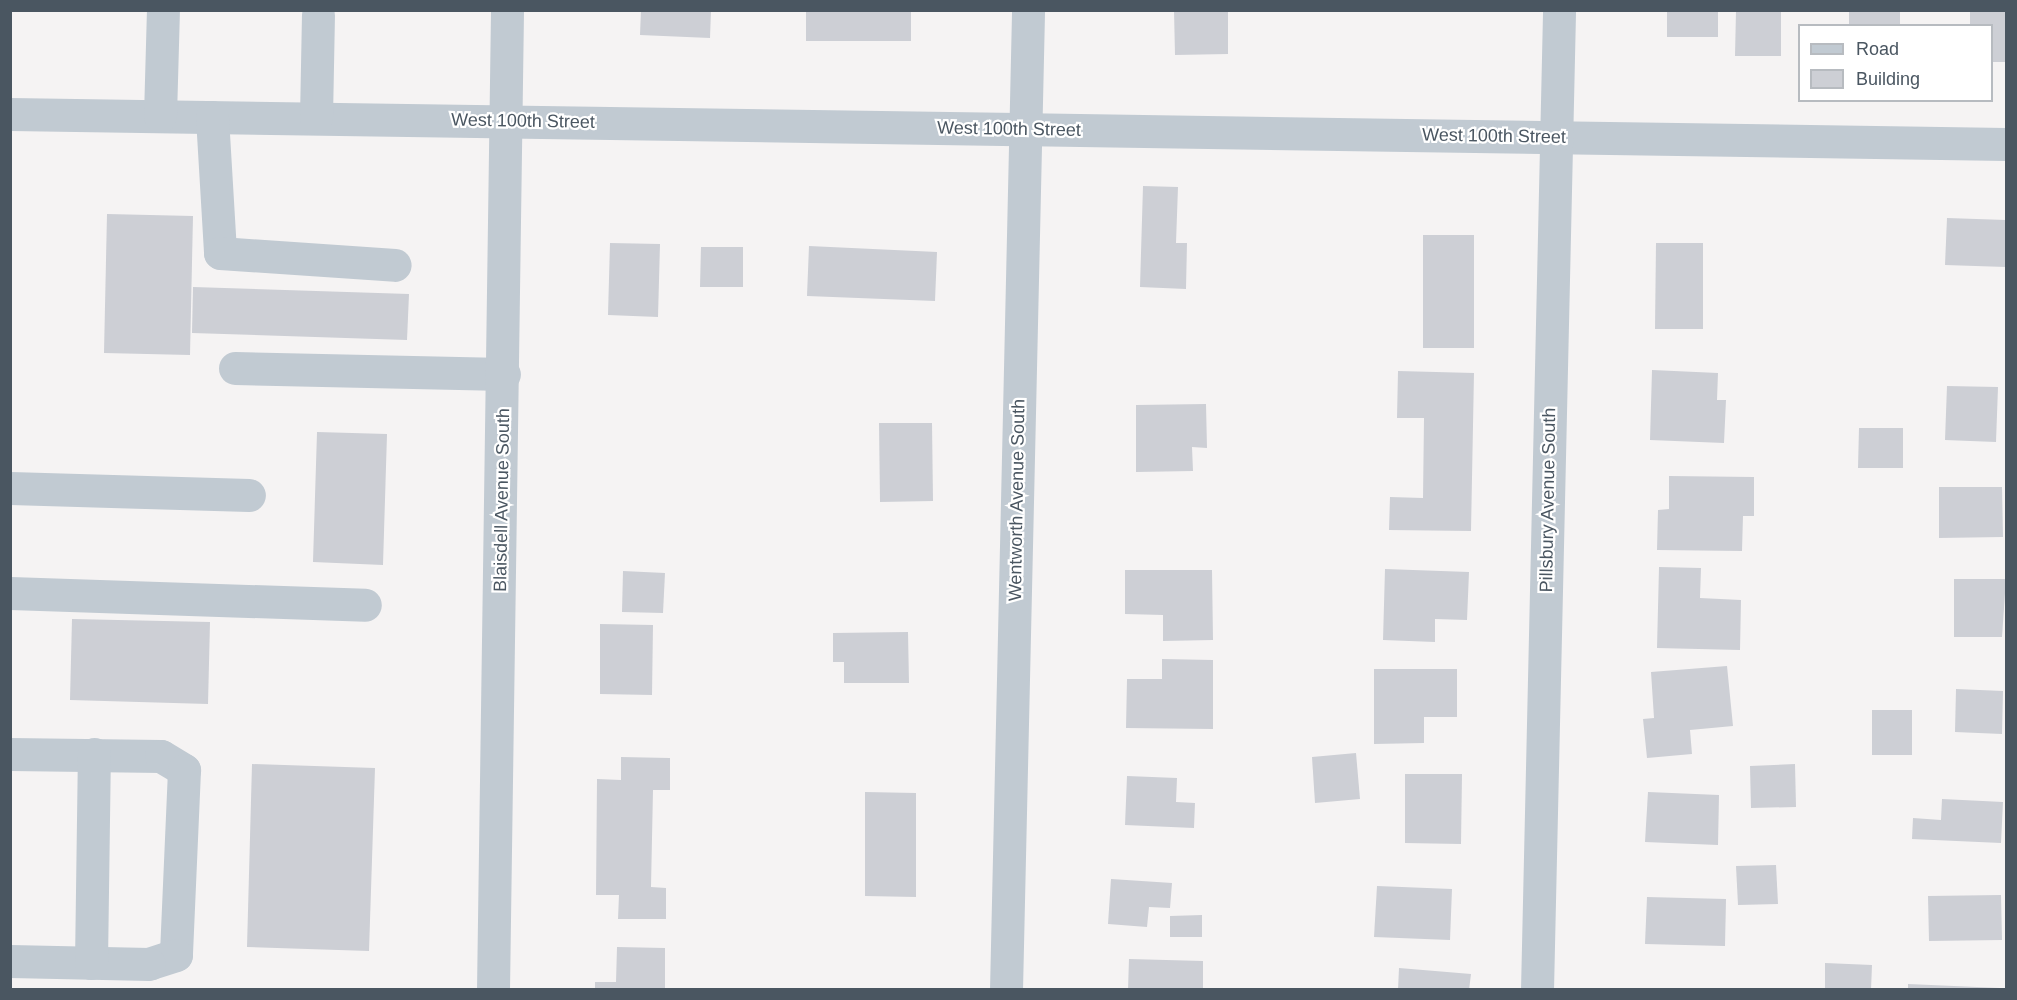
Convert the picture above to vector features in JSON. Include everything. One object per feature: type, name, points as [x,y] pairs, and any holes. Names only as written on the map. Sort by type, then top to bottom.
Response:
[{"type":"street","points":[[160,116],[163,10]]},
{"type":"street","name":"Blaisdell Avenue South","points":[[493,990],[504,374],[507,10]]},
{"type":"street","name":"Wentworth Avenue South","points":[[1006,990],[1028,10]]},
{"type":"street","name":"Pillsbury Avenue South","points":[[1537,990],[1559,10]]},
{"type":"street","points":[[316,118],[318,15]]},
{"type":"street","name":"West 100th Street","points":[[10,114],[2007,144]]},
{"type":"street","points":[[212,117],[220,253],[395,265]]},
{"type":"street","points":[[235,368],[504,374]]},
{"type":"street","points":[[10,488],[249,495]]},
{"type":"street","points":[[10,593],[365,605]]},
{"type":"street","points":[[10,754],[161,756],[184,770],[176,955],[163,963],[10,961]]},
{"type":"street","points":[[91,963],[94,754]]},
{"type":"building","points":[[641,10],[711,10],[710,38],[640,35]]},
{"type":"building","points":[[806,10],[911,10],[911,41],[806,41]]},
{"type":"building","points":[[1174,10],[1228,10],[1228,54],[1175,55]]},
{"type":"building","points":[[1667,10],[1718,10],[1718,37],[1667,37]]},
{"type":"building","points":[[1849,10],[1900,10],[1900,24],[1849,24]]},
{"type":"building","points":[[1970,10],[2006,10],[2006,62],[1993,62],[1993,24],[1970,24]]},
{"type":"building","points":[[1736,11],[1781,11],[1781,56],[1735,56]]},
{"type":"building","points":[[1143,186],[1178,187],[1176,243],[1187,243],[1186,289],[1140,287]]},
{"type":"building","points":[[107,214],[193,216],[190,355],[104,353]]},
{"type":"building","points":[[1947,218],[2006,220],[2006,267],[1945,265]]},
{"type":"building","points":[[1423,235],[1474,235],[1474,348],[1423,348]]},
{"type":"building","points":[[610,243],[660,244],[658,317],[608,315]]},
{"type":"building","points":[[1656,243],[1703,243],[1703,329],[1655,329]]},
{"type":"building","points":[[809,246],[937,252],[935,301],[807,296]]},
{"type":"building","points":[[701,247],[743,247],[743,287],[700,287]]},
{"type":"building","points":[[193,287],[409,294],[407,340],[192,333]]},
{"type":"building","points":[[1652,370],[1718,373],[1717,400],[1726,400],[1724,443],[1650,440]]},
{"type":"building","points":[[1398,371],[1474,373],[1471,531],[1389,530],[1390,497],[1423,498],[1424,418],[1397,418]]},
{"type":"building","points":[[1947,386],[1998,387],[1996,442],[1945,440]]},
{"type":"building","points":[[1206,404],[1207,448],[1192,447],[1193,471],[1136,472],[1136,405]]},
{"type":"building","points":[[879,423],[932,423],[933,501],[880,502]]},
{"type":"building","points":[[1859,428],[1903,428],[1903,468],[1858,468]]},
{"type":"building","points":[[317,432],[387,434],[383,565],[313,562]]},
{"type":"building","points":[[1669,476],[1754,477],[1754,516],[1743,516],[1742,551],[1657,550],[1658,510],[1669,509]]},
{"type":"building","points":[[1939,487],[2002,487],[2003,537],[1939,538]]},
{"type":"building","points":[[1659,567],[1701,568],[1700,598],[1741,600],[1740,650],[1657,648]]},
{"type":"building","points":[[1385,569],[1469,572],[1467,620],[1435,619],[1435,642],[1383,640]]},
{"type":"building","points":[[1125,570],[1212,570],[1213,640],[1163,641],[1163,615],[1125,614]]},
{"type":"building","points":[[623,571],[665,573],[663,613],[622,612]]},
{"type":"building","points":[[1954,579],[2006,579],[2002,637],[1954,637]]},
{"type":"building","points":[[72,619],[210,622],[208,704],[70,700]]},
{"type":"building","points":[[600,624],[653,625],[652,695],[600,694]]},
{"type":"building","points":[[908,632],[909,683],[844,683],[844,662],[833,662],[833,633]]},
{"type":"building","points":[[1162,659],[1213,660],[1213,729],[1126,728],[1127,679],[1162,679]]},
{"type":"building","points":[[1727,666],[1733,726],[1690,730],[1692,754],[1647,758],[1643,719],[1654,718],[1651,672]]},
{"type":"building","points":[[1374,669],[1457,669],[1457,717],[1424,717],[1424,743],[1374,744]]},
{"type":"building","points":[[1956,689],[2003,691],[2002,734],[1955,732]]},
{"type":"building","points":[[1872,710],[1912,710],[1912,755],[1872,755]]},
{"type":"building","points":[[1356,753],[1360,799],[1315,803],[1312,757]]},
{"type":"building","points":[[621,757],[670,758],[670,790],[653,790],[651,887],[666,888],[666,919],[618,919],[619,895],[596,895],[597,779],[621,780]]},
{"type":"building","points":[[252,764],[375,768],[369,951],[247,947]]},
{"type":"building","points":[[1795,764],[1796,807],[1751,808],[1750,766]]},
{"type":"building","points":[[1405,774],[1462,774],[1461,844],[1405,843]]},
{"type":"building","points":[[1127,776],[1177,778],[1176,802],[1195,803],[1194,828],[1125,825]]},
{"type":"building","points":[[865,792],[916,793],[916,897],[865,896]]},
{"type":"building","points":[[1648,792],[1719,795],[1718,845],[1645,842]]},
{"type":"building","points":[[1942,799],[2003,802],[2001,843],[1912,839],[1913,818],[1941,820]]},
{"type":"building","points":[[1776,865],[1778,904],[1738,905],[1736,866]]},
{"type":"building","points":[[1111,879],[1172,883],[1170,908],[1149,907],[1147,927],[1108,924]]},
{"type":"building","points":[[1377,886],[1452,889],[1450,940],[1374,937]]},
{"type":"building","points":[[2001,895],[2002,940],[1929,941],[1928,896]]},
{"type":"building","points":[[1647,897],[1726,899],[1725,946],[1645,944]]},
{"type":"building","points":[[1202,915],[1202,937],[1170,937],[1170,916]]},
{"type":"building","points":[[617,947],[665,948],[665,990],[595,990],[595,982],[616,982]]},
{"type":"building","points":[[1129,959],[1203,961],[1203,990],[1128,990]]},
{"type":"building","points":[[1825,963],[1872,965],[1871,990],[1825,990]]},
{"type":"building","points":[[1399,968],[1471,974],[1469,990],[1398,990]]},
{"type":"building","points":[[1908,984],[2000,988],[2000,990],[1908,990]]}]
